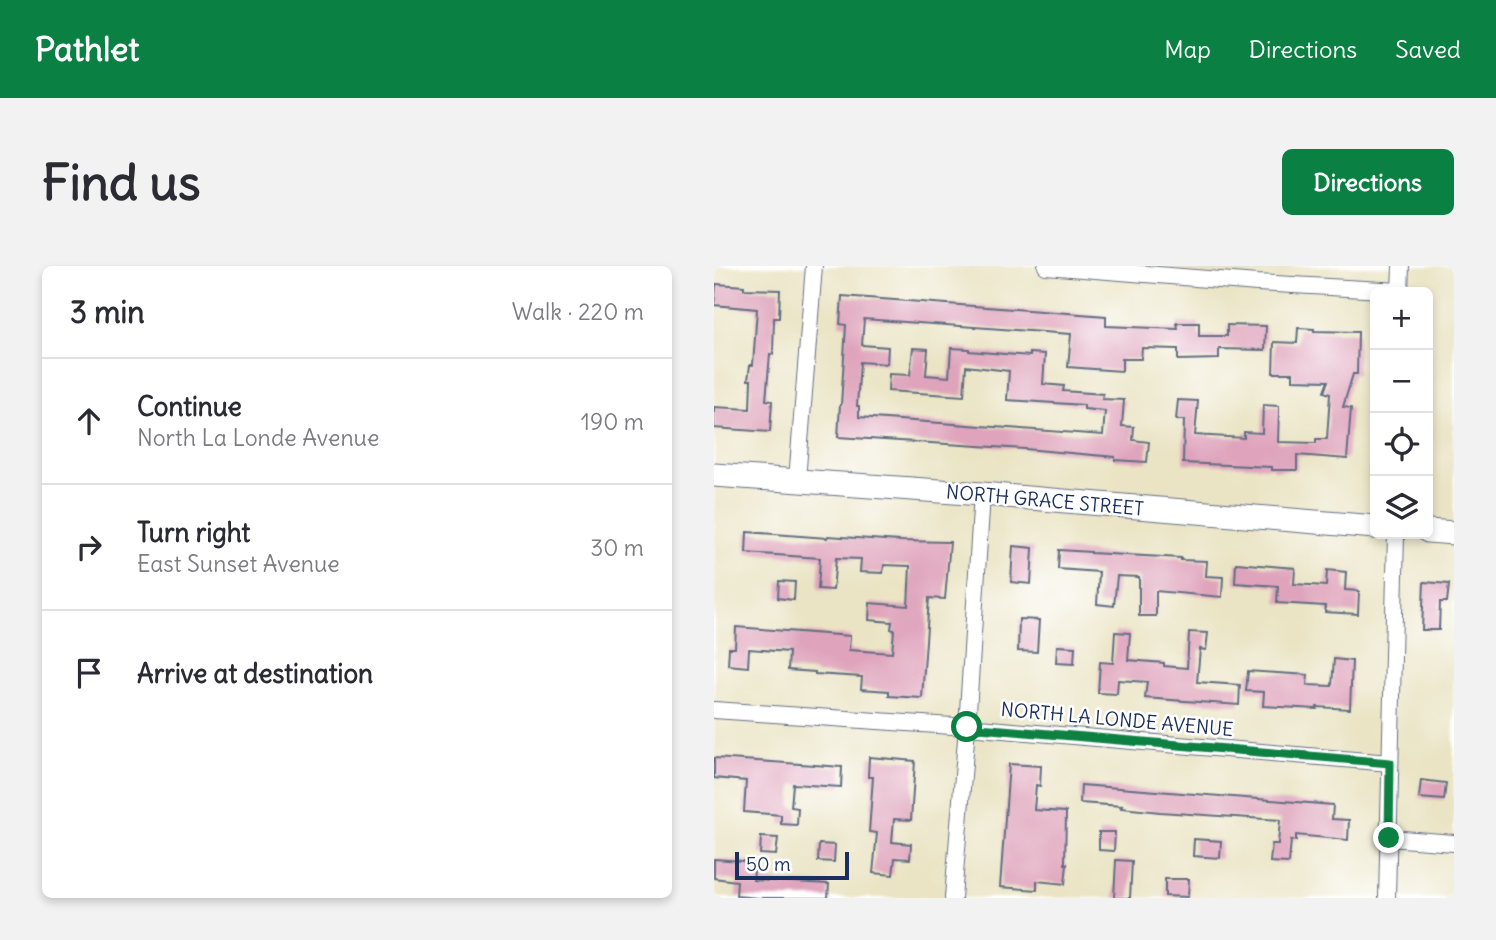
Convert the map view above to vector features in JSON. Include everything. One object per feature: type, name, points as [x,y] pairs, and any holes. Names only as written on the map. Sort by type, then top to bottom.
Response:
[{"type":"street","points":[[797,481],[814,266]]},
{"type":"street","points":[[1046,266],[1370,290]]},
{"type":"street","points":[[1401,266],[1401,287]]},
{"type":"street","name":"NORTH GRACE STREET","points":[[714,475],[1370,527]]},
{"type":"street","points":[[953,898],[982,494]]},
{"type":"street","points":[[1433,531],[1454,533]]},
{"type":"street","points":[[1387,898],[1396,539]]},
{"type":"street","name":"NORTH LA LONDE AVENUE","points":[[714,710],[967,727],[1390,763]]},
{"type":"street","points":[[1389,838],[1454,843]]},
{"type":"building","points":[[716,284],[744,286],[744,289],[780,290],[779,318],[774,318],[773,354],[770,354],[766,400],[772,401],[770,432],[714,428],[714,407],[750,409],[751,380],[748,380],[750,365],[753,365],[757,309],[714,305]]},
{"type":"building","points":[[842,296],[1106,316],[1106,326],[1178,329],[1177,323],[1199,323],[1199,336],[1227,336],[1227,325],[1266,326],[1265,350],[1219,349],[1219,359],[1178,360],[1178,349],[1142,348],[1141,359],[1122,359],[1122,371],[1068,367],[1071,334],[864,319],[862,345],[888,347],[887,364],[860,362],[857,406],[859,417],[1103,435],[1105,411],[1084,409],[1084,405],[1007,400],[1009,371],[966,366],[964,396],[888,391],[889,374],[910,375],[913,348],[928,349],[926,375],[949,377],[951,348],[1030,356],[1030,353],[1045,354],[1043,384],[1064,386],[1063,391],[1103,394],[1102,399],[1124,400],[1122,426],[1134,427],[1133,440],[1149,442],[1147,462],[1025,449],[838,437],[846,325],[840,324]]},
{"type":"building","points":[[1298,328],[1358,332],[1357,374],[1353,374],[1343,407],[1351,408],[1347,459],[1297,455],[1297,470],[1183,463],[1184,420],[1176,420],[1178,400],[1198,401],[1195,435],[1244,438],[1244,432],[1262,433],[1263,405],[1279,406],[1278,442],[1316,443],[1316,439],[1327,439],[1330,394],[1324,392],[1328,381],[1293,380],[1293,373],[1273,373],[1274,342],[1297,343]]},
{"type":"building","points":[[747,532],[950,542],[945,599],[929,598],[922,698],[889,696],[889,691],[861,689],[862,677],[788,670],[789,652],[749,649],[748,667],[728,665],[729,648],[735,648],[736,627],[850,636],[849,650],[892,653],[892,622],[869,620],[870,603],[908,606],[910,566],[884,565],[883,573],[860,572],[861,559],[836,558],[833,590],[818,589],[820,558],[746,553]]},
{"type":"building","points":[[1013,546],[1033,548],[1031,584],[1011,582]]},
{"type":"building","points":[[1059,550],[1207,561],[1206,576],[1223,577],[1222,597],[1156,591],[1156,616],[1139,616],[1139,577],[1117,576],[1114,606],[1097,604],[1099,572],[1058,569]]},
{"type":"building","points":[[1236,563],[1295,568],[1294,584],[1326,586],[1327,570],[1346,572],[1345,590],[1359,591],[1358,614],[1325,612],[1325,606],[1277,603],[1278,586],[1235,583]]},
{"type":"building","points":[[779,581],[795,582],[794,600],[778,598]]},
{"type":"building","points":[[1424,582],[1449,584],[1447,602],[1440,602],[1439,630],[1422,630]]},
{"type":"building","points":[[1019,619],[1039,620],[1037,652],[1018,651]]},
{"type":"building","points":[[1115,632],[1130,633],[1128,660],[1187,668],[1189,632],[1208,633],[1206,650],[1200,649],[1197,682],[1240,685],[1239,705],[1145,698],[1147,682],[1118,680],[1117,694],[1098,693],[1100,662],[1113,663]]},
{"type":"building","points":[[1057,646],[1075,647],[1074,664],[1056,663]]},
{"type":"building","points":[[1334,659],[1352,661],[1350,709],[1263,706],[1264,692],[1246,691],[1248,671],[1308,675],[1307,685],[1332,686]]},
{"type":"building","points":[[869,757],[915,761],[911,820],[894,819],[892,842],[911,844],[910,859],[895,858],[893,875],[873,873],[877,833],[869,832],[873,777],[868,777]]},
{"type":"building","points":[[714,758],[842,767],[841,787],[793,784],[791,807],[798,808],[797,825],[781,824],[781,815],[744,812],[746,781],[714,778]]},
{"type":"building","points":[[1009,764],[1041,766],[1040,786],[1036,785],[1034,810],[1066,812],[1065,884],[1037,881],[1037,890],[1000,887]]},
{"type":"building","points":[[1421,780],[1446,783],[1444,800],[1419,798]]},
{"type":"building","points":[[1081,785],[1333,805],[1332,819],[1349,820],[1348,840],[1296,835],[1296,841],[1291,840],[1289,863],[1270,862],[1272,844],[1278,844],[1280,820],[1160,812],[1080,803]]},
{"type":"building","points":[[1099,832],[1115,832],[1114,851],[1099,850]]},
{"type":"building","points":[[761,837],[778,838],[776,855],[760,854]]},
{"type":"building","points":[[1194,839],[1221,841],[1220,858],[1193,856]]},
{"type":"building","points":[[819,844],[835,845],[834,862],[818,861]]},
{"type":"building","points":[[714,859],[755,862],[753,880],[829,884],[828,898],[736,896],[737,881],[714,878]]},
{"type":"building","points":[[1116,860],[1132,861],[1130,898],[1114,898]]},
{"type":"building","points":[[1165,879],[1189,879],[1188,897],[1165,896]]},
{"type":"route","points":[[967,727],[1390,763],[1389,838]]}]
